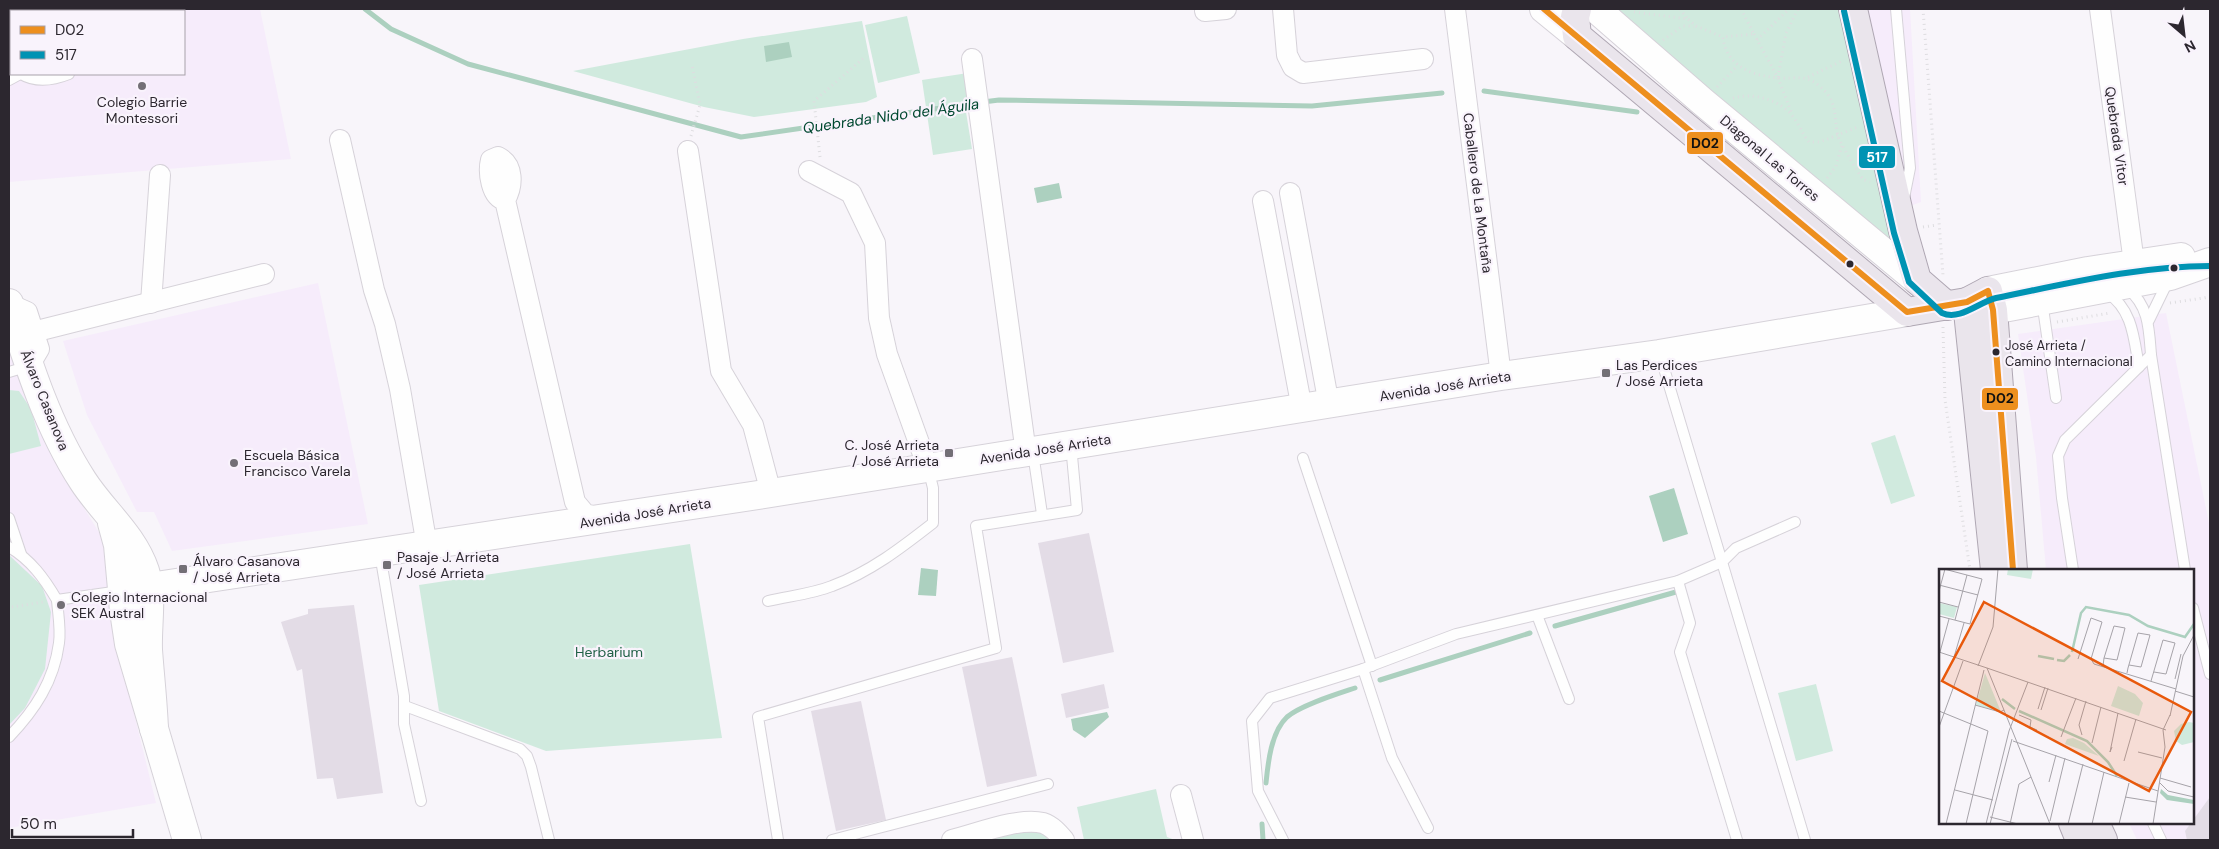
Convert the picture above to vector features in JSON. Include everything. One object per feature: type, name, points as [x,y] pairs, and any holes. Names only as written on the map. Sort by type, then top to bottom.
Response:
[{"type":"main road","points":[[1577,9],[1574,17],[1576,36],[1907,312]]},
{"type":"main road","points":[[1854,9],[1900,216],[1917,280]]},
{"type":"main road","name":"Diagonal Las Torres","points":[[1917,280],[1967,306]]},
{"type":"main road","points":[[1967,306],[1995,569]]},
{"type":"main road","points":[[1967,306],[2013,569]]},
{"type":"main road","name":"Avenida José Arrieta","points":[[1907,312],[1967,306]]},
{"type":"main road","points":[[2073,824],[2080,840]]},
{"type":"main road","points":[[2096,824],[2104,840]]},
{"type":"street","points":[[1205,11],[1226,9]]},
{"type":"street","points":[[1283,9],[1287,55],[1293,66],[1303,73],[1423,59]]},
{"type":"street","name":"Caballero de La Montaña","points":[[1455,9],[1501,376]]},
{"type":"street","points":[[1544,9],[1576,36]]},
{"type":"street","name":"Diagonal Las Torres","points":[[1596,9],[1703,102],[1917,280]]},
{"type":"street","name":"Quebrada Vitor","points":[[2100,9],[2115,284]]},
{"type":"street","points":[[972,59],[1030,452]]},
{"type":"street","points":[[340,140],[374,290],[385,324],[400,389],[427,546]]},
{"type":"street","points":[[688,151],[721,371],[753,425],[771,493]]},
{"type":"street","points":[[809,171],[851,193],[875,243],[879,318],[887,354],[928,468]]},
{"type":"street","points":[[151,303],[160,175]]},
{"type":"street","points":[[1290,193],[1330,405]]},
{"type":"street","points":[[506,200],[575,502],[585,514],[603,519]]},
{"type":"street","points":[[1263,201],[1302,409]]},
{"type":"street","name":"Avenida José Arrieta","points":[[1967,306],[2044,312],[2185,257],[2210,258]]},
{"type":"street","name":"Avenida José Arrieta","points":[[1967,306],[2170,276],[2210,262]]},
{"type":"street","points":[[34,332],[264,274]]},
{"type":"street","points":[[9,304],[26,312],[39,349],[19,369]]},
{"type":"street","name":"Álvaro Casanova","points":[[9,304],[19,369],[84,483],[110,514],[118,545],[136,589],[129,644],[187,840]]},
{"type":"street","name":"Avenida José Arrieta","points":[[136,589],[771,493],[1330,405],[1501,376],[1659,354],[1907,312]]},
{"type":"street","points":[[550,527],[570,516],[575,502]]},
{"type":"street","points":[[1181,795],[1193,840]]},
{"type":"street","points":[[952,840],[1025,822],[1044,824],[1056,831],[1064,840]]},
{"type":"lane","points":[[1896,9],[1910,168],[1900,216]]},
{"type":"lane","points":[[22,75],[28,78],[50,80],[66,75]]},
{"type":"lane","points":[[2149,320],[2170,276]]},
{"type":"lane","points":[[2115,284],[2138,299],[2149,320],[2151,355],[2185,569]]},
{"type":"lane","points":[[2115,284],[2131,323],[2139,367]]},
{"type":"lane","points":[[2044,312],[2056,398]]},
{"type":"lane","points":[[1659,354],[1805,840]]},
{"type":"lane","points":[[2073,569],[2062,498],[2058,456],[2065,440],[2151,355]]},
{"type":"lane","points":[[778,840],[758,717],[996,648],[976,526],[1042,514],[1078,510],[1071,445]]},
{"type":"lane","points":[[1030,452],[1042,514]]},
{"type":"lane","points":[[1303,458],[1367,667],[1392,758],[1428,828]]},
{"type":"lane","points":[[768,601],[830,587],[862,573],[890,556],[933,523],[933,488],[928,468]]},
{"type":"lane","points":[[9,518],[21,554]]},
{"type":"lane","points":[[1283,840],[1258,791],[1252,721],[1270,698],[1367,667],[1456,634],[1678,581],[1722,562],[1736,548],[1796,522]]},
{"type":"lane","points":[[9,547],[21,554],[43,576],[57,600],[59,642],[50,680],[31,714],[9,737]]},
{"type":"lane","points":[[380,553],[405,706],[404,724],[421,801]]},
{"type":"lane","points":[[1678,581],[1690,623],[1680,652],[1737,840]]},
{"type":"lane","points":[[57,600],[136,589]]},
{"type":"lane","points":[[2194,612],[2210,674]]},
{"type":"lane","points":[[1537,615],[1569,699]]},
{"type":"lane","points":[[405,706],[520,749],[527,756],[531,767],[549,840]]},
{"type":"lane","points":[[832,840],[1048,784]]},
{"type":"lane","points":[[2153,824],[2161,840]]},
{"type":"path","points":[[1680,9],[1696,26]]},
{"type":"path","points":[[1741,9],[1778,78],[1792,115],[1809,142],[1820,142],[1879,119]]},
{"type":"path","points":[[1758,40],[1789,9]]},
{"type":"path","points":[[1778,78],[1786,34],[1798,9]]},
{"type":"path","points":[[1923,9],[1937,225]]},
{"type":"path","points":[[1624,11],[1688,19]]},
{"type":"path","points":[[1650,56],[1674,31],[1688,25],[1696,26],[1723,38],[1754,34]]},
{"type":"path","points":[[1723,38],[1727,54],[1737,66],[1778,78],[1808,77],[1863,51]]},
{"type":"path","points":[[818,137],[814,101],[866,56]]},
{"type":"path","points":[[692,65],[700,105],[692,131]]},
{"type":"path","points":[[1703,102],[1737,66]]},
{"type":"path","points":[[1808,77],[1820,86],[1831,100],[1836,112],[1838,136],[1863,179],[1894,189]]},
{"type":"path","points":[[1703,102],[1748,96],[1762,98],[1773,101],[1792,115]]},
{"type":"path","points":[[1810,192],[1832,171],[1839,158],[1842,145]]},
{"type":"path","points":[[2044,312],[2115,284]]},
{"type":"path","points":[[2156,305],[2210,297]]},
{"type":"path","points":[[1967,306],[1944,400],[1970,569]]},
{"type":"path","points":[[12,607],[44,602]]},
{"type":"shaded area","name":"Colegio Barrie Montessori","points":[[260,9],[291,159],[9,182],[9,39],[10,75],[185,75],[185,10],[114,10]]},
{"type":"shaded area","points":[[1866,9],[1910,9],[1921,202],[1910,206]]},
{"type":"shaded area","points":[[789,42],[792,57],[766,62],[764,46]]},
{"type":"shaded area","points":[[1059,183],[1062,198],[1037,203],[1034,188]]},
{"type":"shaded area","name":"Escuela Básica Francisco Varela","points":[[318,283],[368,524],[172,551],[154,512],[137,512],[87,415],[63,341]]},
{"type":"shaded area","points":[[2166,313],[2210,528],[2210,840],[2137,840],[2129,824],[2194,824],[2194,569],[2046,569],[2036,457],[2018,334]]},
{"type":"shaded area","name":"Colegio Internacional SEK Austral","points":[[9,347],[59,467],[106,544],[116,640],[156,803],[9,828]]},
{"type":"shaded area","points":[[1674,488],[1688,534],[1663,542],[1649,496]]},
{"type":"shaded area","points":[[921,568],[938,570],[936,596],[918,595]]},
{"type":"shaded area","points":[[1107,712],[1109,717],[1085,738],[1073,730],[1071,719]]},
{"type":"green space","points":[[1606,9],[1843,9],[1904,260]]},
{"type":"green space","points":[[907,16],[920,73],[878,83],[865,25]]},
{"type":"green space","points":[[862,21],[877,97],[866,102],[754,117],[704,107],[573,71],[743,39]]},
{"type":"green space","points":[[968,73],[969,88],[966,112],[972,149],[933,155],[922,80]]},
{"type":"green space","points":[[9,390],[19,391],[31,409],[41,446],[9,454]]},
{"type":"green space","points":[[1895,435],[1915,496],[1891,504],[1871,443]]},
{"type":"green space","name":"Herbarium","points":[[690,544],[722,738],[546,751],[439,711],[419,585]]},
{"type":"green space","points":[[9,555],[42,586],[51,612],[45,669],[25,708],[9,725]]},
{"type":"green space","points":[[1816,684],[1833,751],[1796,761],[1778,693]]},
{"type":"green space","points":[[1156,789],[1167,837],[1175,840],[1084,840],[1077,807]]},
{"type":"green space","points":[[1041,827],[1048,840],[982,840]]},
{"type":"building","points":[[1089,533],[1114,652],[1063,663],[1038,543]]},
{"type":"building","points":[[354,605],[383,793],[337,799],[333,778],[317,779],[302,669],[297,671],[281,622],[308,614],[308,609]]},
{"type":"building","points":[[1012,657],[1037,776],[987,787],[962,667]]},
{"type":"building","points":[[1104,684],[1109,708],[1066,718],[1061,694]]},
{"type":"building","points":[[861,701],[886,820],[836,831],[811,711]]},
{"type":"building","points":[[2210,797],[2210,840],[2187,840],[2185,831],[2190,824],[2194,824],[2194,819]]},
{"type":"waterway","name":"Quebrada Nido del Águila","points":[[109,10],[114,9]]},
{"type":"waterway","name":"Quebrada Nido del Águila","points":[[365,9],[391,29],[468,64],[741,137],[975,103]]},
{"type":"waterway","name":"Quebrada Nido del Águila","points":[[1484,91],[1637,112]]},
{"type":"waterway","name":"Quebrada Nido del Águila","points":[[983,102],[999,100],[1312,106],[1442,93]]},
{"type":"waterway","points":[[1555,626],[1676,592]]},
{"type":"waterway","points":[[1380,680],[1530,633]]},
{"type":"waterway","points":[[1266,783],[1269,757],[1274,739],[1287,717],[1310,704],[1355,688]]},
{"type":"waterway","points":[[1262,824],[1263,840]]},
{"type":"transit line","name":"D02","points":[[1544,9],[1907,312],[1967,302],[1988,291],[1993,310],[2013,569]]},
{"type":"transit line","name":"517","points":[[1844,11],[1894,233],[1909,282],[1942,313],[1956,315],[1996,298],[2129,272],[2210,266]]},
{"type":"place","name":"Colegio Barrie Montessori","points":[[142,86]]},
{"type":"place","name":"José Arrieta / Camino Internacional","points":[[1996,352]]},
{"type":"place","name":"Las Perdices / José Arrieta","points":[[1606,373]]},
{"type":"place","name":"C. José Arrieta / José Arrieta","points":[[949,453]]},
{"type":"place","name":"Escuela Básica Francisco Varela","points":[[234,463]]},
{"type":"place","name":"Pasaje J. Arrieta / José Arrieta","points":[[387,565]]},
{"type":"place","name":"Álvaro Casanova / José Arrieta","points":[[183,569]]},
{"type":"place","name":"Colegio Internacional SEK Austral","points":[[61,605]]}]
